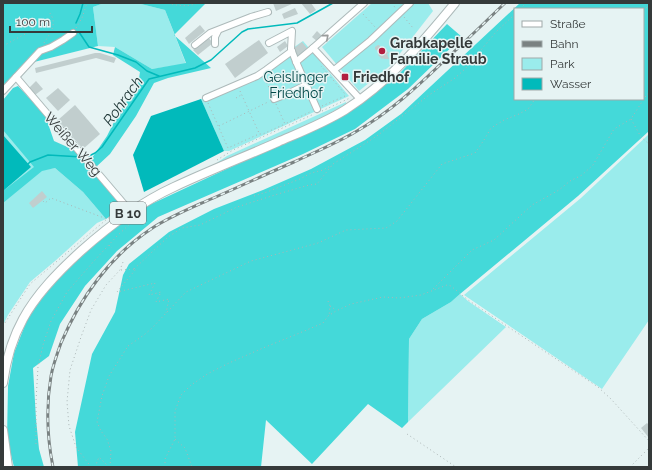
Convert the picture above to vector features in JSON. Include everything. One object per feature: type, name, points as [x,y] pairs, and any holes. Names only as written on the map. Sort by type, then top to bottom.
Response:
[{"type":"main road","name":"B 10","points":[[3,383],[9,351],[16,332],[31,305],[70,261],[108,228],[127,208],[288,138],[325,121],[346,109],[358,97],[378,85],[409,56],[455,3]]},
{"type":"main road","points":[[3,430],[8,467]]},
{"type":"street","points":[[296,62],[364,3]]},
{"type":"street","points":[[334,70],[379,32],[410,3]]},
{"type":"street","points":[[195,45],[210,34],[251,17],[268,12]]},
{"type":"street","points":[[215,44],[215,37],[218,31]]},
{"type":"street","points":[[269,43],[292,31],[291,49],[317,108]]},
{"type":"street","points":[[3,91],[40,50],[57,44],[73,33]]},
{"type":"street","points":[[313,48],[358,97]]},
{"type":"street","points":[[206,98],[262,73],[292,51]]},
{"type":"street","name":"Weißer Weg","points":[[16,76],[127,208]]},
{"type":"street","points":[[274,99],[306,85]]},
{"type":"path","points":[[73,33],[82,18],[87,3]]},
{"type":"path","points":[[168,3],[175,5],[191,5],[198,3]]},
{"type":"path","points":[[40,50],[52,28],[52,16],[49,12]]},
{"type":"path","points":[[363,14],[379,32]]},
{"type":"path","points":[[254,196],[300,179],[311,173],[323,170],[377,136],[428,95],[455,78],[465,69],[496,32],[514,15]]},
{"type":"path","points":[[3,46],[23,35],[53,22]]},
{"type":"path","points":[[306,85],[334,70]]},
{"type":"path","points":[[262,73],[285,124]]},
{"type":"path","points":[[206,98],[228,148],[285,124],[345,96],[345,94],[328,74]]},
{"type":"path","points":[[237,84],[259,134]]},
{"type":"path","points":[[236,98],[242,95]]},
{"type":"path","points":[[214,162],[233,150],[358,97]]},
{"type":"path","points":[[218,126],[274,99]]},
{"type":"path","points":[[110,467],[111,451],[107,438],[101,431],[97,422],[102,396],[109,376],[128,346],[144,335],[186,292],[251,261],[318,244],[346,230],[386,228],[397,221],[442,164],[475,153],[491,128],[528,109],[534,100]]},
{"type":"path","points":[[431,290],[472,250],[494,240],[532,205],[582,175],[593,165],[614,129],[631,119],[643,100]]},
{"type":"path","points":[[631,119],[641,137],[649,144]]},
{"type":"path","points":[[166,313],[168,299],[156,302],[161,292],[148,295],[155,283],[117,292],[136,269],[134,269],[168,237],[182,228],[200,224],[237,207],[309,185],[317,184],[333,164]]},
{"type":"path","points":[[43,201],[45,203],[51,198],[106,219]]},
{"type":"path","points":[[3,326],[30,284],[106,219],[127,208]]},
{"type":"path","points":[[68,255],[99,228],[127,208]]},
{"type":"path","points":[[36,444],[38,367],[51,321],[67,292],[109,244],[148,209]]},
{"type":"path","points":[[109,244],[112,248]]},
{"type":"path","points":[[91,467],[76,447],[69,426],[67,402],[70,370],[91,310],[106,285],[120,270],[123,262],[122,260]]},
{"type":"path","points":[[120,270],[134,269]]},
{"type":"path","points":[[165,467],[165,458],[175,439],[175,411],[181,395],[191,384],[229,363],[323,323],[328,316],[351,304],[383,297],[400,298],[421,295],[447,285],[451,286],[468,300],[598,387],[611,399],[649,441]]},
{"type":"path","points":[[328,301],[330,306],[336,311]]},
{"type":"path","points":[[328,316],[330,306]]},
{"type":"path","points":[[407,434],[456,467]]},
{"type":"path","points":[[175,439],[185,448],[192,467]]},
{"type":"path","points":[[630,467],[649,448]]},
{"type":"path","points":[[95,467],[99,457],[110,467]]},
{"type":"green space","points":[[104,3],[137,3],[165,10],[186,64],[152,69],[115,47],[98,46],[93,7]]},
{"type":"green space","name":"Geislinger Friedhof","points":[[372,3],[428,3],[433,11],[391,65],[359,91],[322,47]]},
{"type":"green space","name":"Geislinger Friedhof","points":[[303,41],[349,96],[229,151],[224,151],[201,99],[258,72]]},
{"type":"green space","points":[[346,102],[346,104],[318,120],[209,168],[227,156]]},
{"type":"green space","points":[[3,126],[68,149],[81,150],[43,170],[55,168],[83,192],[106,219],[97,223],[30,282],[3,325]]},
{"type":"green space","points":[[649,134],[649,320],[602,389],[464,295],[581,198]]},
{"type":"green space","points":[[460,294],[506,327],[408,422],[409,339],[422,319],[451,302]]},
{"type":"shaded area","points":[[3,3],[104,3],[93,7],[98,46],[30,63],[3,91]]},
{"type":"shaded area","points":[[137,3],[206,3],[175,34],[165,10]]},
{"type":"shaded area","points":[[520,3],[649,3],[649,131],[578,196],[451,302],[422,319],[409,339],[408,422],[402,428],[368,404],[312,464],[266,420],[261,467],[78,467],[75,432],[92,354],[115,312],[123,275],[129,264],[169,232],[214,209],[311,169],[365,140],[401,114],[514,9],[514,100],[644,100],[644,8],[515,8]]},
{"type":"shaded area","points":[[447,24],[462,37],[408,89],[355,129],[303,154],[158,217],[117,251],[85,286],[60,324],[49,356],[33,368],[39,449],[44,467],[14,467],[7,439],[8,386],[14,353],[27,320],[48,289],[75,262],[130,214],[347,113],[399,74]]},
{"type":"shaded area","points":[[175,36],[211,68],[168,78],[154,83],[136,116],[110,154],[96,167],[121,208],[106,219],[83,192],[55,168],[42,171],[3,203],[3,191],[34,167],[3,130],[3,100],[13,88],[18,86],[45,115],[54,141],[92,158],[107,136],[118,114],[138,85],[140,72],[113,55],[115,47],[152,69],[186,63]]},
{"type":"water","points":[[201,99],[224,151],[144,192],[133,155],[151,116]]},
{"type":"water","points":[[3,135],[31,167],[3,191]]},
{"type":"building","points":[[273,3],[294,3],[276,11]]},
{"type":"building","points":[[301,3],[311,3],[316,10],[310,14]]},
{"type":"building","points":[[295,8],[298,14],[284,19],[282,14]]},
{"type":"building","points":[[200,25],[205,31],[189,44],[185,38]]},
{"type":"building","points":[[317,31],[323,37],[318,42],[312,37]]},
{"type":"building","points":[[208,37],[213,43],[198,55],[193,50]]},
{"type":"building","points":[[259,40],[268,53],[235,78],[225,64]]},
{"type":"building","points":[[285,41],[288,46],[280,52],[277,47]]},
{"type":"building","points":[[302,42],[307,48],[298,56],[293,49]]},
{"type":"building","name":"Grabkapelle Familie Straub","points":[[378,45],[389,53],[387,54],[389,59],[382,59],[378,55],[380,53],[375,49],[375,47]]},
{"type":"building","points":[[95,53],[116,58],[114,63],[96,58],[36,73],[35,68]]},
{"type":"building","points":[[36,81],[43,89],[35,95],[29,88]]},
{"type":"building","points":[[58,88],[70,100],[58,111],[46,98]]},
{"type":"building","points":[[75,105],[100,134],[83,149],[58,120]]},
{"type":"building","points":[[42,191],[47,197],[33,208],[29,203]]},
{"type":"building","points":[[647,423],[649,425],[649,438],[641,428]]},
{"type":"waterway","points":[[76,23],[83,3]]},
{"type":"waterway","name":"Rohrach","points":[[87,157],[102,147],[149,79],[195,68],[211,60],[242,32],[248,29],[297,23],[333,3]]},
{"type":"waterway","points":[[79,32],[89,47],[136,62],[147,71],[159,76]]},
{"type":"waterway","name":"Rohrach","points":[[28,164],[48,155],[82,157]]},
{"type":"railway","points":[[53,467],[48,433],[48,410],[49,387],[55,360],[61,343],[77,310],[98,279],[122,252],[151,229],[188,209],[326,147],[369,124],[413,90],[505,3]]},
{"type":"place","name":"Grabkapelle Familie Straub","points":[[382,51]]},
{"type":"place","name":"Friedhof","points":[[345,77]]}]
